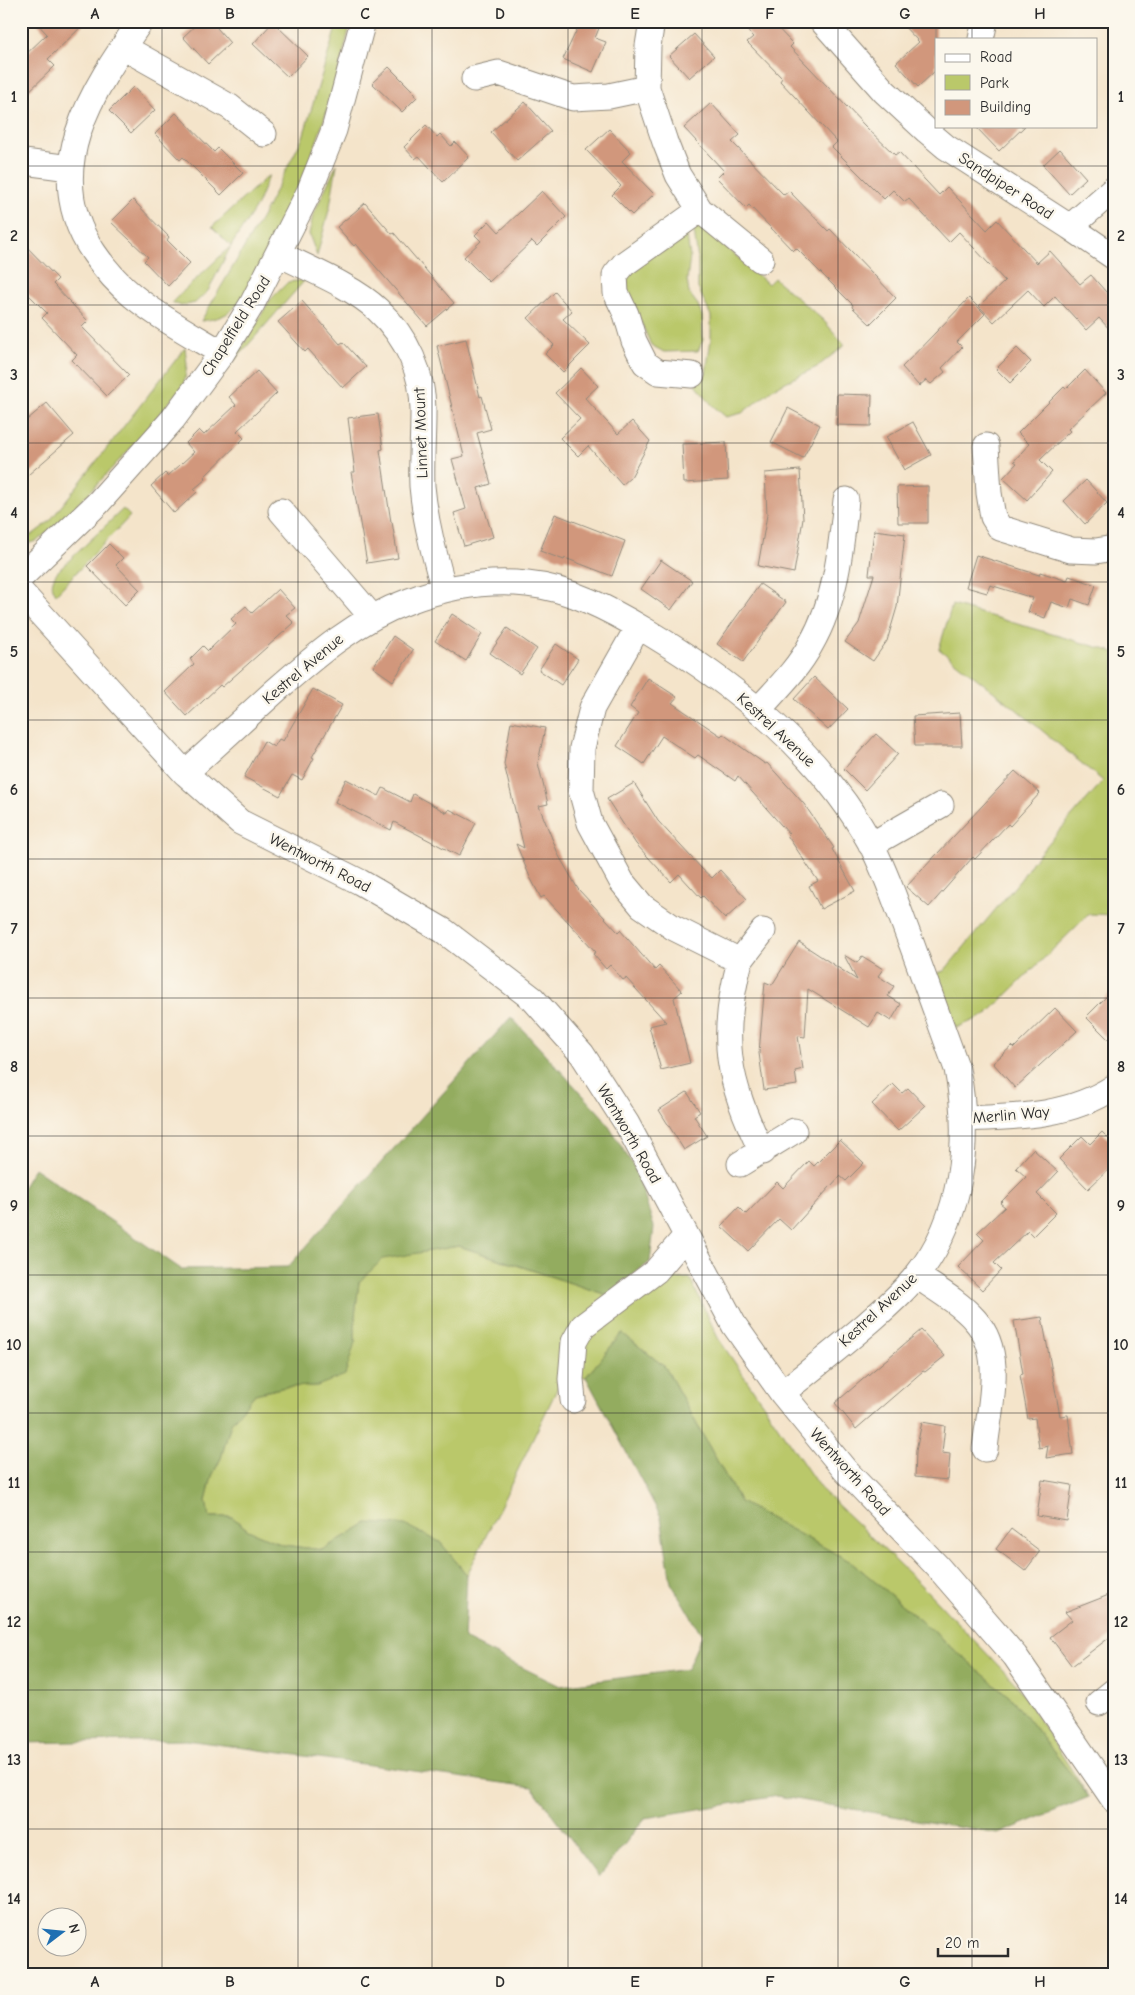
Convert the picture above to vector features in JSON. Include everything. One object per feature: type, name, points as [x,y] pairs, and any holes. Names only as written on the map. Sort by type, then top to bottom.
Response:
[{"type":"street","points":[[141,21],[95,90],[79,130],[70,168],[73,206],[83,237],[115,280],[132,296],[222,354]]},
{"type":"street","name":"Chapelfield Road","points":[[21,577],[98,503],[167,426],[222,354],[279,254],[309,192],[334,130],[363,21]]},
{"type":"street","points":[[652,21],[648,46],[647,88],[678,175],[700,210],[761,260]]},
{"type":"street","name":"Sandpiper Road","points":[[822,21],[884,91],[931,125],[946,147],[1114,257]]},
{"type":"street","points":[[981,38],[985,21]]},
{"type":"street","points":[[123,47],[230,107],[264,134]]},
{"type":"street","points":[[474,79],[499,73],[573,98],[609,96],[647,88]]},
{"type":"street","points":[[24,162],[70,168]]},
{"type":"street","points":[[1070,227],[1114,189]]},
{"type":"street","points":[[692,375],[658,372],[645,363],[634,341],[626,314],[616,293],[615,275],[624,264],[700,210]]},
{"type":"street","name":"Linnet Mount","points":[[279,254],[350,290],[377,308],[396,328],[409,350],[420,379],[423,412],[422,488],[433,547],[444,590]]},
{"type":"street","points":[[986,446],[989,493],[993,517],[1000,528],[1071,550],[1114,548]]},
{"type":"street","points":[[758,710],[793,670],[810,646],[824,620],[841,550],[846,500]]},
{"type":"street","points":[[281,511],[372,617]]},
{"type":"street","name":"Kestrel Avenue","points":[[185,773],[319,652],[372,617],[408,601],[444,590],[486,583],[528,584],[572,593],[638,627],[684,654],[758,710],[792,741],[822,773],[847,806],[871,845],[897,905],[954,1061],[962,1094],[963,1119],[962,1160],[958,1192],[945,1231],[917,1276],[884,1309],[782,1393]]},
{"type":"street","name":"Wentworth Road","points":[[21,592],[185,773],[240,822],[360,882],[444,931],[533,999],[582,1054],[627,1124],[734,1325],[782,1393],[845,1470],[937,1566],[1015,1656],[1114,1800]]},
{"type":"street","points":[[638,627],[592,708],[582,748],[581,790],[590,823],[622,882],[642,906],[674,928],[740,961]]},
{"type":"street","points":[[871,845],[941,805]]},
{"type":"street","points":[[762,1152],[745,1117],[735,1086],[728,1054],[728,1023],[732,990],[740,961],[763,931]]},
{"type":"street","name":"Merlin Way","points":[[963,1119],[1049,1113],[1097,1099],[1114,1088]]},
{"type":"street","points":[[740,1164],[794,1131]]},
{"type":"street","points":[[573,1400],[574,1342],[583,1326],[656,1270],[686,1236]]},
{"type":"street","points":[[917,1276],[963,1308],[976,1320],[987,1336],[992,1355],[993,1377],[985,1449]]},
{"type":"green space","points":[[338,21],[351,21],[326,115],[291,206],[238,304],[221,316],[201,321],[262,217],[303,137]]},
{"type":"green space","points":[[337,164],[330,206],[317,256],[309,234],[313,215]]},
{"type":"green space","points":[[269,175],[257,205],[231,246],[212,227]]},
{"type":"green space","points":[[699,223],[768,284],[774,278],[823,320],[845,345],[817,367],[775,387],[742,413],[726,417],[712,405],[696,384],[706,373],[711,339],[711,316],[698,288],[698,260],[694,231]]},
{"type":"green space","points":[[686,228],[690,257],[687,280],[689,293],[698,305],[702,316],[703,340],[698,351],[664,352],[651,345],[627,293],[627,276]]},
{"type":"green space","points":[[231,246],[208,291],[195,303],[181,306],[172,302]]},
{"type":"green space","points":[[305,280],[234,361],[270,300],[288,282]]},
{"type":"green space","points":[[185,348],[187,365],[184,384],[141,437],[55,526],[37,541],[21,545],[21,535],[32,535],[49,522]]},
{"type":"green space","points":[[123,509],[130,516],[56,594],[52,583],[57,572]]},
{"type":"green space","points":[[952,605],[1114,652],[1114,915],[1089,914],[986,1015],[956,1028],[937,973],[944,971],[1021,879],[1033,861],[1103,781],[1016,709],[939,649]]},
{"type":"green space","points":[[511,1017],[603,1117],[636,1170],[654,1227],[650,1262],[607,1295],[459,1246],[383,1259],[359,1282],[355,1316],[355,1342],[345,1375],[317,1386],[285,1387],[255,1394],[231,1423],[221,1458],[212,1476],[206,1500],[209,1517],[232,1517],[248,1530],[283,1545],[322,1550],[367,1523],[405,1525],[440,1542],[467,1575],[464,1639],[560,1686],[687,1669],[702,1635],[671,1583],[661,1517],[586,1377],[622,1333],[665,1367],[740,1502],[853,1563],[1012,1699],[1089,1797],[998,1834],[777,1796],[645,1818],[599,1877],[532,1787],[186,1740],[21,1743],[21,1190],[34,1168],[181,1269],[288,1267]]},
{"type":"green space","points":[[459,1246],[607,1295],[666,1279],[690,1278],[718,1338],[820,1488],[926,1590],[1016,1684],[1089,1797],[1012,1699],[853,1563],[740,1502],[665,1367],[622,1333],[586,1377],[560,1383],[467,1575],[440,1542],[367,1523],[322,1550],[283,1545],[248,1530],[232,1517],[209,1517],[206,1500],[212,1476],[221,1458],[231,1423],[255,1394],[285,1387],[317,1386],[355,1342],[355,1316],[359,1282],[383,1258]]},
{"type":"building","points":[[35,21],[87,21],[48,59],[55,66],[21,99],[21,59],[47,34]]},
{"type":"building","points":[[200,21],[211,21],[230,43],[208,64],[183,37]]},
{"type":"building","points":[[581,21],[602,21],[595,38],[606,42],[593,72],[563,59]]},
{"type":"building","points":[[738,21],[771,21],[793,44],[790,47],[865,126],[895,155],[899,152],[939,195],[947,187],[987,230],[997,220],[1037,263],[1050,251],[1080,284],[1091,275],[1114,301],[1114,334],[1099,318],[1086,330],[1055,296],[1044,307],[1028,290],[994,322],[979,306],[1005,281],[959,232],[949,242],[909,199],[905,202],[893,190],[884,199],[832,147],[837,142],[780,81],[782,78],[747,42],[753,37]]},
{"type":"building","points":[[899,21],[936,21],[935,71],[918,87],[896,63],[919,42]]},
{"type":"building","points":[[273,22],[308,56],[288,77],[253,44]]},
{"type":"building","points":[[694,34],[714,56],[689,78],[669,56]]},
{"type":"building","points":[[389,67],[417,97],[402,112],[372,83]]},
{"type":"building","points":[[133,87],[155,110],[131,133],[109,111]]},
{"type":"building","points":[[525,102],[551,131],[517,161],[491,132]]},
{"type":"building","points":[[711,103],[740,135],[732,142],[784,195],[789,191],[828,231],[830,229],[896,298],[870,324],[796,248],[793,251],[749,205],[746,208],[717,178],[724,171],[684,128]]},
{"type":"building","points":[[176,113],[214,152],[218,148],[243,173],[221,195],[183,157],[180,160],[155,134]]},
{"type":"building","points":[[426,125],[437,137],[440,134],[451,146],[455,142],[469,157],[443,182],[419,156],[415,159],[404,147]]},
{"type":"building","points":[[977,128],[1023,128],[999,151]]},
{"type":"building","points":[[609,129],[631,152],[622,161],[654,194],[632,215],[612,195],[621,186],[586,150]]},
{"type":"building","points":[[1060,149],[1086,178],[1069,194],[1043,165]]},
{"type":"building","points":[[542,191],[566,217],[537,246],[532,241],[489,282],[464,257],[481,241],[475,235],[489,221],[499,232]]},
{"type":"building","points":[[133,200],[169,237],[167,240],[190,263],[168,286],[144,261],[148,257],[111,222]]},
{"type":"building","points":[[365,203],[392,234],[394,233],[454,303],[427,326],[356,244],[354,246],[337,227]]},
{"type":"building","points":[[21,241],[58,279],[53,284],[88,321],[82,327],[129,375],[107,396],[72,360],[77,355],[42,318],[47,313],[21,287]]},
{"type":"building","points":[[555,292],[572,311],[563,319],[590,345],[563,372],[545,354],[554,345],[528,318]]},
{"type":"building","points":[[969,298],[985,314],[957,342],[962,347],[942,368],[945,372],[931,384],[926,380],[919,386],[902,367]]},
{"type":"building","points":[[302,301],[340,344],[343,342],[366,367],[343,388],[308,349],[305,352],[278,322]]},
{"type":"building","points":[[466,339],[480,397],[482,396],[491,429],[477,433],[491,484],[478,488],[493,537],[464,546],[454,513],[466,509],[452,459],[464,456],[437,346]]},
{"type":"building","points":[[1017,348],[1031,362],[1010,383],[996,369]]},
{"type":"building","points":[[581,368],[598,386],[585,398],[618,434],[632,421],[650,441],[631,477],[622,485],[588,446],[578,456],[560,438],[580,419],[555,393]]},
{"type":"building","points":[[1085,370],[1106,393],[1068,429],[1070,431],[1040,460],[1052,472],[1027,500],[1003,478],[1017,463],[1014,461],[1029,444],[1018,433],[1064,387],[1066,389]]},
{"type":"building","points":[[257,371],[277,393],[237,431],[244,438],[204,477],[206,479],[194,489],[197,492],[174,513],[151,486],[165,473],[168,476],[194,452],[186,443],[199,430],[204,435],[236,405],[229,397]]},
{"type":"building","points":[[837,394],[872,395],[871,426],[836,425]]},
{"type":"building","points":[[47,403],[74,435],[21,481],[21,425]]},
{"type":"building","points":[[788,408],[820,425],[803,458],[771,442]]},
{"type":"building","points":[[378,414],[383,449],[380,450],[398,558],[367,563],[351,472],[355,472],[348,418]]},
{"type":"building","points":[[913,422],[931,455],[904,470],[886,437]]},
{"type":"building","points":[[726,442],[728,480],[684,483],[682,444]]},
{"type":"building","points":[[800,470],[803,519],[794,573],[758,566],[767,515],[765,473]]},
{"type":"building","points":[[1086,480],[1107,503],[1085,524],[1064,501]]},
{"type":"building","points":[[928,486],[928,523],[898,523],[897,487]]},
{"type":"building","points":[[555,514],[625,541],[612,576],[565,558],[564,560],[540,551]]},
{"type":"building","points":[[874,530],[905,534],[897,607],[887,641],[873,661],[845,642],[859,623],[874,575],[869,575]]},
{"type":"building","points":[[109,544],[123,558],[116,565],[140,590],[125,605],[87,566]]},
{"type":"building","points":[[976,555],[1039,575],[1040,572],[1067,581],[1069,576],[1096,585],[1089,605],[1072,599],[1069,608],[1051,602],[1045,618],[1028,612],[1033,598],[990,585],[987,593],[966,587]]},
{"type":"building","points":[[661,560],[692,581],[671,610],[641,589]]},
{"type":"building","points":[[760,584],[786,602],[743,662],[717,644]]},
{"type":"building","points":[[278,589],[295,608],[286,615],[294,623],[222,687],[220,685],[187,716],[165,692],[194,664],[190,659],[203,646],[208,651],[236,624],[231,619],[246,606],[252,613]]},
{"type":"building","points":[[452,614],[482,634],[466,661],[435,641]]},
{"type":"building","points":[[507,628],[537,649],[520,674],[490,653]]},
{"type":"building","points":[[393,636],[413,650],[393,681],[373,667]]},
{"type":"building","points":[[556,644],[578,659],[561,685],[539,670]]},
{"type":"building","points":[[814,677],[848,709],[828,730],[794,699]]},
{"type":"building","points":[[648,678],[677,697],[672,703],[721,736],[723,734],[765,764],[767,763],[804,804],[834,848],[832,849],[855,891],[821,909],[809,886],[818,881],[787,835],[789,834],[738,776],[735,781],[698,755],[695,758],[662,736],[644,764],[617,746],[638,713],[630,707]]},
{"type":"building","points":[[313,689],[342,705],[312,757],[314,758],[302,780],[292,775],[280,796],[244,777],[264,741],[274,747],[279,739],[283,741]]},
{"type":"building","points":[[960,713],[962,746],[915,746],[913,716]]},
{"type":"building","points":[[511,722],[545,728],[538,763],[548,804],[539,806],[559,856],[578,889],[618,932],[620,930],[655,970],[659,966],[682,991],[674,998],[690,1063],[661,1070],[649,1026],[666,1022],[626,978],[623,980],[610,965],[606,969],[593,954],[596,952],[544,896],[541,898],[516,844],[524,848],[504,764]]},
{"type":"building","points":[[876,734],[898,754],[865,790],[844,769]]},
{"type":"building","points":[[1015,771],[1040,793],[1010,826],[1008,824],[975,859],[973,857],[929,907],[906,887]]},
{"type":"building","points":[[346,779],[379,796],[383,788],[410,802],[413,794],[447,813],[449,809],[476,823],[459,856],[394,822],[391,830],[335,802]]},
{"type":"building","points":[[634,783],[658,821],[702,869],[712,878],[720,870],[747,899],[725,919],[703,896],[701,898],[679,874],[671,882],[636,844],[607,799]]},
{"type":"building","points":[[799,942],[857,980],[844,955],[857,963],[862,956],[883,969],[878,976],[894,986],[888,996],[901,1004],[891,1021],[878,1013],[869,1027],[808,989],[805,1037],[798,1036],[803,1069],[795,1071],[797,1085],[764,1090],[759,1053],[765,982],[772,985]]},
{"type":"building","points":[[1114,989],[1114,1045],[1086,1017]]},
{"type":"building","points":[[1055,1008],[1077,1031],[1015,1088],[993,1063],[1012,1046],[1014,1048]]},
{"type":"building","points":[[893,1084],[902,1093],[908,1088],[925,1106],[898,1131],[872,1104]]},
{"type":"building","points":[[687,1092],[700,1112],[694,1116],[707,1136],[684,1150],[659,1110]]},
{"type":"building","points":[[1102,1132],[1114,1144],[1114,1164],[1088,1189],[1059,1159],[1082,1136],[1090,1144]]},
{"type":"building","points":[[840,1140],[864,1163],[846,1181],[840,1176],[791,1230],[779,1219],[748,1251],[721,1226],[739,1207],[746,1214],[777,1182],[783,1188],[809,1161],[814,1166]]},
{"type":"building","points":[[1033,1149],[1058,1172],[1037,1194],[1056,1213],[1033,1236],[1028,1231],[994,1263],[1001,1270],[982,1290],[958,1267],[984,1240],[977,1233],[1005,1207],[1000,1203],[1026,1177],[1016,1168]]},
{"type":"building","points":[[1042,1317],[1060,1416],[1068,1415],[1073,1454],[1046,1458],[1048,1446],[1039,1448],[1035,1418],[1028,1419],[1020,1375],[1023,1374],[1014,1321]]},
{"type":"building","points":[[921,1330],[945,1356],[925,1372],[923,1371],[856,1429],[835,1403]]},
{"type":"building","points":[[922,1422],[945,1426],[942,1453],[950,1454],[948,1480],[915,1477],[916,1451]]},
{"type":"building","points":[[1042,1480],[1072,1485],[1067,1521],[1037,1516]]},
{"type":"building","points":[[1011,1529],[1040,1551],[1025,1571],[996,1549]]},
{"type":"building","points":[[1114,1593],[1114,1634],[1072,1666],[1050,1637],[1072,1620],[1065,1612]]}]
